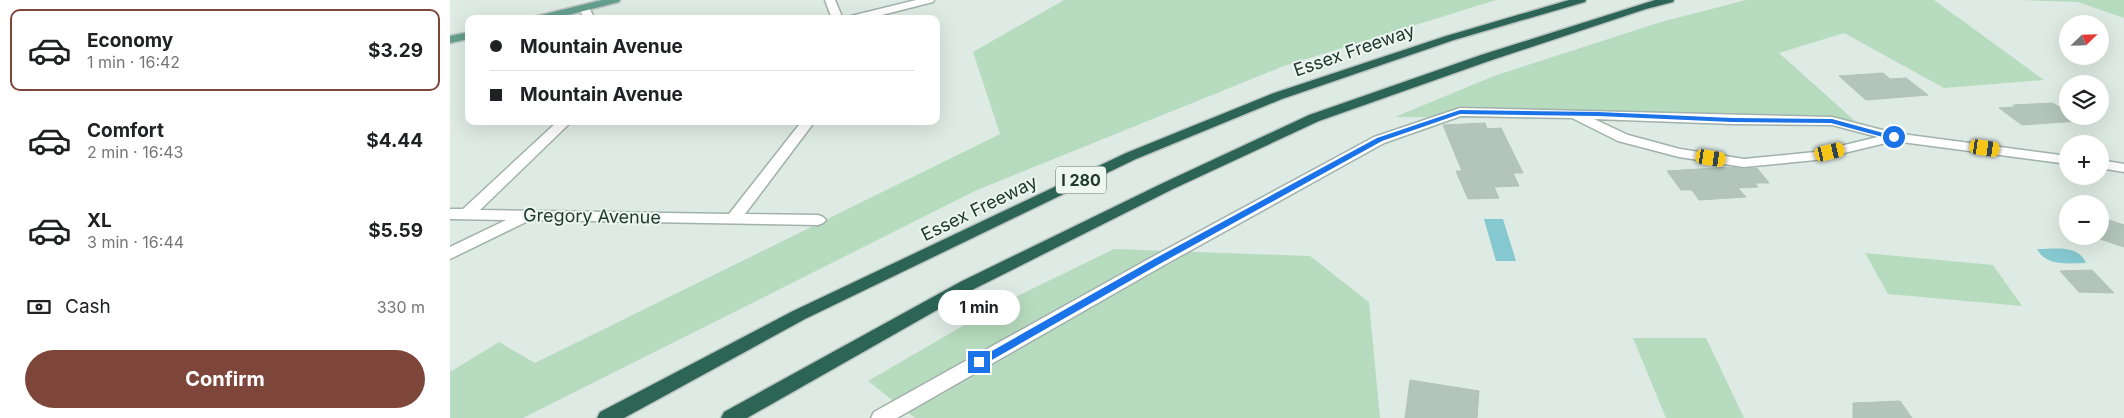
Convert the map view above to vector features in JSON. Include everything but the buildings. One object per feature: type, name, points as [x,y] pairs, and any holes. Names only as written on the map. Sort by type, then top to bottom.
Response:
[{"type":"highway","name":"Essex Freeway","points":[[607,418],[798,315],[1131,156],[1278,96],[1450,38],[1581,0]]},
{"type":"highway","name":"I 280","points":[[731,418],[968,285],[1168,186],[1314,118],[1495,55],[1643,6],[1668,0]]},
{"type":"main road","points":[[554,15],[615,0]]},
{"type":"main road","points":[[450,40],[465,36]]},
{"type":"street","points":[[830,0],[836,15]]},
{"type":"street","points":[[867,15],[929,0]]},
{"type":"street","points":[[584,8],[588,15]]},
{"type":"street","points":[[881,418],[1160,260],[1379,140],[1460,112],[1832,121],[1894,137],[2059,159]]},
{"type":"street","points":[[1574,114],[1623,138],[1679,153],[1744,163],[1814,156],[1894,137]]},
{"type":"street","points":[[467,214],[562,125]]},
{"type":"street","points":[[734,218],[806,125]]},
{"type":"street","points":[[2109,166],[2124,168]]},
{"type":"street","name":"Gregory Avenue","points":[[450,214],[818,220]]},
{"type":"street","points":[[450,254],[528,215]]},
{"type":"green space","points":[[1064,0],[1496,0],[1284,66],[977,190],[523,418],[450,418],[450,372],[499,342],[535,363],[1000,134],[973,52]]},
{"type":"green space","points":[[1746,0],[1934,0],[2044,80],[1944,88],[1844,33],[1779,53],[1855,121],[1395,117],[1494,76],[1661,22]]},
{"type":"green space","points":[[2021,0],[2124,0],[2124,18],[2078,2]]},
{"type":"green space","points":[[1114,249],[1310,256],[1369,302],[1380,418],[915,418],[868,381],[997,306]]},
{"type":"green space","points":[[1865,253],[1993,265],[2022,306],[1888,294]]},
{"type":"green space","points":[[1633,338],[1706,338],[1744,418],[1666,418]]},
{"type":"water","points":[[1484,219],[1503,219],[1516,261],[1496,261]]},
{"type":"water","points":[[2058,248],[2072,250],[2078,253],[2086,263],[2058,263],[2046,259],[2037,249]]},
{"type":"route","points":[[979,362],[1379,140],[1460,112],[1832,121],[1894,137]]}]
